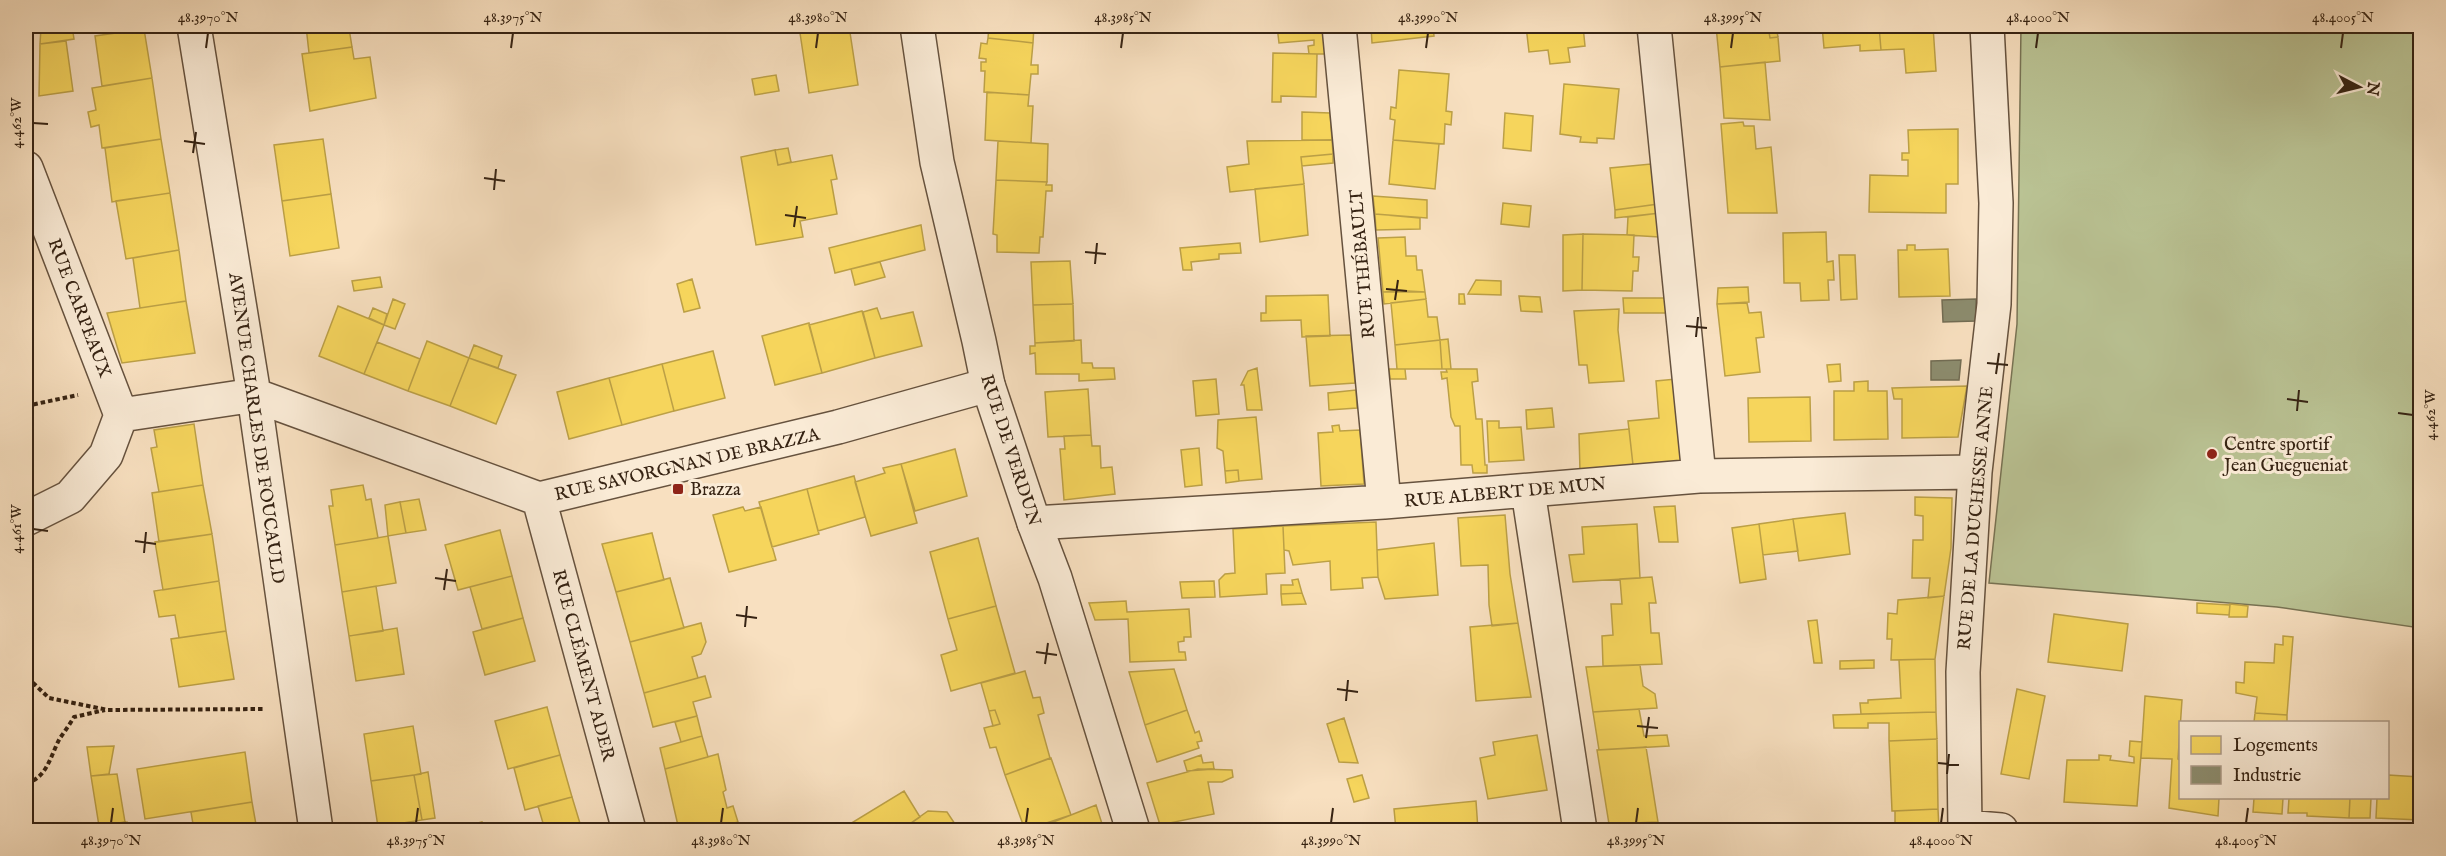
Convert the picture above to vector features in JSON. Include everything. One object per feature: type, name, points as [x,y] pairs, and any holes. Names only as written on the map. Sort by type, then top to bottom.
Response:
[{"type":"street","name":"AVENUE CHARLES DE FOUCAULD","points":[[194,26],[254,395],[316,831]]},
{"type":"street","name":"RUE DE VERDUN","points":[[917,26],[937,162],[980,341],[988,384],[1034,523],[1055,578],[1133,831]]},
{"type":"street","name":"RUE THÉBAULT","points":[[1340,26],[1384,502]]},
{"type":"street","points":[[1654,26],[1699,476]]},
{"type":"street","name":"RUE DE LA DUCHESSE ANNE","points":[[1965,829],[1963,672],[1976,472],[1994,304],[1996,203],[1987,26]]},
{"type":"street","name":"RUE CARPEAUX","points":[[26,168],[120,415]]},
{"type":"street","name":"RUE SAVORGNAN DE BRAZZA","points":[[254,395],[538,499],[838,428],[988,384]]},
{"type":"street","points":[[26,519],[70,496],[106,455],[120,415],[254,395]]},
{"type":"street","name":"RUE ALBERT DE MUN","points":[[1034,523],[1384,502],[1699,476],[1976,472]]},
{"type":"street","points":[[1528,491],[1580,831]]},
{"type":"street","name":"RUE CLÉMENT ADER","points":[[538,499],[629,831]]},
{"type":"street","points":[[1965,829],[2001,831]]},
{"type":"path","points":[[26,406],[75,396]]},
{"type":"path","points":[[26,579],[30,680],[49,698],[108,710]]},
{"type":"path","points":[[26,783],[30,783],[46,769],[59,739],[74,717],[108,710],[298,709]]},
{"type":"green space","name":"Centre sportif Jean Guegueniat","points":[[2021,26],[2420,26],[2420,628],[2277,607],[1989,583],[2017,324]]},
{"type":"building: Logements","points":[[72,26],[74,39],[40,44],[41,28]]},
{"type":"building: Logements","points":[[306,26],[355,26],[349,28],[352,47],[309,53]]},
{"type":"building: Logements","points":[[799,26],[849,26],[800,33]]},
{"type":"building: Logements","points":[[849,26],[858,85],[809,93],[800,33]]},
{"type":"building: Logements","points":[[989,26],[1034,26],[1033,43],[988,38]]},
{"type":"building: Logements","points":[[1277,26],[1322,26],[1325,54],[1309,54],[1308,46],[1314,45],[1314,40],[1279,43]]},
{"type":"building: Logements","points":[[1371,26],[1433,26],[1434,36],[1372,43]]},
{"type":"building: Logements","points":[[1526,26],[1583,26],[1585,46],[1568,48],[1570,62],[1550,64],[1548,50],[1529,52]]},
{"type":"building: Logements","points":[[1716,26],[1768,26],[1770,38],[1778,37],[1780,61],[1720,67]]},
{"type":"building: Logements","points":[[1768,26],[1776,26],[1778,37],[1770,38]]},
{"type":"building: Logements","points":[[1822,26],[1879,26],[1881,50],[1860,51],[1860,45],[1824,48]]},
{"type":"building: Logements","points":[[1879,26],[1933,26],[1936,71],[1906,73],[1904,49],[1881,50]]},
{"type":"building: Logements","points":[[144,29],[152,78],[102,86],[95,36]]},
{"type":"building: Logements","points":[[988,38],[1033,43],[1031,65],[1038,65],[1038,74],[1031,74],[1029,95],[984,92],[985,71],[981,71],[981,62],[986,62],[986,59],[979,58],[981,43],[987,44]]},
{"type":"building: Logements","points":[[66,41],[73,91],[39,96],[40,44]]},
{"type":"building: Logements","points":[[352,47],[354,59],[370,57],[376,98],[310,111],[302,54]]},
{"type":"building: Logements","points":[[1273,53],[1317,54],[1316,97],[1281,96],[1281,102],[1272,102]]},
{"type":"building: Logements","points":[[1765,62],[1770,120],[1724,118],[1720,67]]},
{"type":"building: Logements","points":[[1399,70],[1449,74],[1446,111],[1452,112],[1451,125],[1445,124],[1444,144],[1393,140],[1395,120],[1390,119],[1391,107],[1396,108]]},
{"type":"building: Logements","points":[[776,75],[779,91],[755,95],[752,79]]},
{"type":"building: Logements","points":[[152,78],[161,139],[102,148],[99,125],[91,127],[88,112],[96,110],[92,88]]},
{"type":"building: Logements","points":[[1564,84],[1619,89],[1614,139],[1597,138],[1597,143],[1580,142],[1581,137],[1560,134]]},
{"type":"building: Logements","points":[[987,92],[1029,95],[1028,106],[1033,106],[1031,143],[985,140]]},
{"type":"building: Logements","points":[[1302,112],[1330,113],[1332,140],[1302,140]]},
{"type":"building: Logements","points":[[1505,113],[1533,116],[1531,151],[1503,148]]},
{"type":"building: Logements","points":[[1743,122],[1744,126],[1754,126],[1756,149],[1771,147],[1777,213],[1728,213],[1721,124]]},
{"type":"building: Logements","points":[[1958,129],[1958,184],[1946,184],[1946,213],[1869,212],[1870,175],[1908,176],[1908,160],[1902,160],[1902,153],[1909,153],[1908,130]]},
{"type":"building: Logements","points":[[161,139],[170,193],[112,202],[105,148]]},
{"type":"building: Logements","points":[[323,139],[331,194],[282,201],[274,145]]},
{"type":"building: Logements","points":[[1332,140],[1333,154],[1301,157],[1304,184],[1230,192],[1227,167],[1249,164],[1247,141]]},
{"type":"building: Logements","points":[[1393,140],[1439,144],[1435,189],[1389,184]]},
{"type":"building: Logements","points":[[998,141],[1048,144],[1047,182],[996,180]]},
{"type":"building: Logements","points":[[788,148],[791,162],[778,165],[775,150]]},
{"type":"building: Logements","points":[[775,150],[778,165],[832,155],[837,179],[831,180],[837,214],[800,221],[803,237],[756,245],[741,157]]},
{"type":"building: Logements","points":[[1333,154],[1333,163],[1302,166],[1301,157]]},
{"type":"building: Logements","points":[[1651,164],[1658,204],[1615,210],[1610,168]]},
{"type":"building: Logements","points":[[996,180],[1047,182],[1046,185],[1052,185],[1052,191],[1046,191],[1043,237],[1040,237],[1039,253],[997,252],[997,235],[993,234]]},
{"type":"building: Logements","points":[[1304,184],[1308,235],[1260,242],[1255,189]]},
{"type":"building: Logements","points":[[170,193],[179,250],[126,259],[116,201]]},
{"type":"building: Logements","points":[[331,194],[339,248],[290,256],[282,201]]},
{"type":"building: Logements","points":[[1373,196],[1427,200],[1427,218],[1375,214]]},
{"type":"building: Logements","points":[[1503,203],[1531,206],[1529,227],[1501,224]]},
{"type":"building: Logements","points":[[1658,204],[1660,213],[1615,218],[1615,210]]},
{"type":"building: Logements","points":[[1660,213],[1659,237],[1627,235],[1628,217]]},
{"type":"building: Logements","points":[[1375,214],[1420,218],[1420,229],[1376,230]]},
{"type":"building: Logements","points":[[921,225],[925,250],[835,273],[829,248]]},
{"type":"building: Logements","points":[[1826,232],[1827,262],[1833,261],[1834,280],[1828,280],[1829,300],[1801,301],[1800,283],[1784,283],[1783,233]]},
{"type":"building: Logements","points":[[1583,234],[1634,235],[1633,257],[1639,257],[1638,271],[1633,271],[1632,291],[1582,290]]},
{"type":"building: Logements","points":[[1583,234],[1582,290],[1563,291],[1563,235]]},
{"type":"building: Logements","points":[[1405,237],[1406,256],[1416,256],[1417,270],[1422,270],[1425,292],[1383,292],[1378,238]]},
{"type":"building: Logements","points":[[1240,243],[1241,253],[1219,254],[1219,259],[1191,262],[1192,270],[1183,270],[1180,248]]},
{"type":"building: Logements","points":[[1907,245],[1915,245],[1915,250],[1948,249],[1950,296],[1899,297],[1898,250],[1907,250]]},
{"type":"building: Logements","points":[[179,250],[186,301],[140,308],[133,258]]},
{"type":"building: Logements","points":[[1839,255],[1855,255],[1857,299],[1841,300]]},
{"type":"building: Logements","points":[[1070,261],[1073,304],[1033,305],[1031,262]]},
{"type":"building: Logements","points":[[880,262],[885,277],[855,285],[851,269]]},
{"type":"building: Logements","points":[[380,277],[382,287],[354,291],[352,281]]},
{"type":"building: Logements","points":[[692,279],[700,308],[684,312],[677,284]]},
{"type":"building: Logements","points":[[1476,280],[1501,281],[1501,295],[1468,294]]},
{"type":"building: Logements","points":[[1748,287],[1749,302],[1717,304],[1718,288]]},
{"type":"building: Logements","points":[[1383,292],[1425,292],[1426,299],[1384,304]]},
{"type":"building: Logements","points":[[1459,294],[1464,294],[1465,304],[1459,304]]},
{"type":"building: Logements","points":[[1328,295],[1330,336],[1302,337],[1301,320],[1261,321],[1261,313],[1266,313],[1266,296]]},
{"type":"building: Logements","points":[[1519,296],[1540,297],[1542,312],[1521,311]]},
{"type":"building: Logements","points":[[1623,298],[1667,298],[1669,313],[1624,313]]},
{"type":"building: Logements","points":[[393,299],[405,304],[395,329],[384,325]]},
{"type":"building: Logements","points":[[1426,299],[1428,317],[1437,317],[1440,340],[1395,345],[1391,303]]},
{"type":"building: Logements","points":[[186,301],[195,353],[122,363],[107,313]]},
{"type":"building: Logements","points":[[1747,303],[1749,313],[1761,312],[1764,337],[1756,338],[1760,372],[1725,376],[1717,304]]},
{"type":"building: Logements","points":[[1073,304],[1074,341],[1035,343],[1033,305]]},
{"type":"building: Logements","points":[[338,306],[384,325],[364,374],[319,356]]},
{"type":"building: Logements","points":[[373,308],[387,314],[384,325],[369,318]]},
{"type":"building: Logements","points":[[877,308],[881,319],[913,312],[922,346],[875,358],[863,312]]},
{"type":"building: Logements","points":[[1619,309],[1618,330],[1624,381],[1589,383],[1587,365],[1579,365],[1574,311]]},
{"type":"building: Logements","points":[[862,311],[875,358],[822,373],[809,325]]},
{"type":"building: Logements","points":[[809,323],[822,373],[775,385],[762,336]]},
{"type":"building: Logements","points":[[1351,335],[1355,383],[1310,386],[1306,336]]},
{"type":"building: Logements","points":[[1448,339],[1451,369],[1442,369],[1440,340]]},
{"type":"building: Logements","points":[[1081,340],[1082,363],[1092,363],[1093,368],[1114,368],[1115,379],[1079,381],[1079,374],[1036,374],[1035,353],[1030,354],[1030,346],[1035,346],[1035,343]]},
{"type":"building: Logements","points":[[1440,340],[1442,369],[1397,369],[1395,345]]},
{"type":"building: Logements","points":[[427,341],[469,358],[450,406],[408,391]]},
{"type":"building: Logements","points":[[377,342],[420,359],[408,391],[364,374]]},
{"type":"building: Logements","points":[[474,345],[502,356],[498,368],[469,358]]},
{"type":"building: Logements","points":[[713,351],[725,398],[674,411],[662,364]]},
{"type":"building: Logements","points":[[469,358],[516,375],[496,424],[450,406]]},
{"type":"building: Logements","points":[[662,364],[674,411],[622,425],[609,378]]},
{"type":"building: Logements","points":[[1840,364],[1841,381],[1829,382],[1827,365]]},
{"type":"building: Logements","points":[[1257,368],[1262,410],[1247,410],[1244,385],[1241,385],[1248,371]]},
{"type":"building: Logements","points":[[1389,369],[1405,369],[1406,379],[1390,379]]},
{"type":"building: Logements","points":[[1446,369],[1477,369],[1478,381],[1472,382],[1476,419],[1482,419],[1487,473],[1473,473],[1472,465],[1461,465],[1460,426],[1455,426],[1451,417],[1447,378],[1442,379],[1441,372],[1447,372]]},
{"type":"building: Logements","points":[[609,378],[622,425],[569,439],[557,392]]},
{"type":"building: Logements","points":[[1216,379],[1219,414],[1196,416],[1193,381]]},
{"type":"building: Logements","points":[[1676,379],[1685,467],[1659,469],[1658,463],[1633,465],[1628,421],[1659,418],[1656,381]]},
{"type":"building: Logements","points":[[1868,381],[1868,391],[1887,391],[1888,439],[1834,440],[1834,391],[1854,391],[1854,382]]},
{"type":"building: Logements","points":[[1967,386],[1958,437],[1902,438],[1902,399],[1894,399],[1892,388]]},
{"type":"building: Logements","points":[[1088,389],[1091,435],[1048,437],[1045,392]]},
{"type":"building: Logements","points":[[1356,390],[1357,408],[1329,410],[1328,393]]},
{"type":"building: Logements","points":[[1810,397],[1811,441],[1749,442],[1748,398]]},
{"type":"building: Logements","points":[[1552,408],[1554,427],[1527,429],[1526,410]]},
{"type":"building: Logements","points":[[1256,417],[1262,479],[1239,481],[1238,470],[1225,471],[1223,451],[1217,448],[1218,420]]},
{"type":"building: Logements","points":[[1487,421],[1499,421],[1499,428],[1521,427],[1524,460],[1489,462]]},
{"type":"building: Logements","points":[[194,424],[203,485],[159,492],[151,448],[157,447],[154,430]]},
{"type":"building: Logements","points":[[1339,425],[1340,431],[1360,430],[1364,484],[1321,486],[1318,433],[1333,432],[1332,426]]},
{"type":"building: Logements","points":[[1629,429],[1633,465],[1580,471],[1579,434]]},
{"type":"building: Logements","points":[[1091,435],[1092,446],[1100,446],[1101,468],[1112,467],[1115,494],[1064,500],[1060,449],[1065,449],[1064,436]]},
{"type":"building: Logements","points":[[1199,448],[1202,485],[1185,487],[1181,450]]},
{"type":"building: Logements","points":[[955,449],[967,496],[915,511],[901,464]]},
{"type":"building: Logements","points":[[901,464],[917,523],[871,536],[855,482],[885,473],[883,468]]},
{"type":"building: Logements","points":[[1238,470],[1239,481],[1226,483],[1225,471]]},
{"type":"building: Logements","points":[[854,476],[865,517],[818,531],[807,489]]},
{"type":"building: Logements","points":[[203,485],[212,534],[159,542],[152,493]]},
{"type":"building: Logements","points":[[363,485],[366,500],[371,499],[378,538],[335,545],[329,506],[333,506],[331,490]]},
{"type":"building: Logements","points":[[807,489],[819,534],[772,547],[759,502]]},
{"type":"building: Logements","points":[[1915,497],[1952,498],[1951,548],[1944,596],[1928,598],[1930,578],[1912,578],[1913,540],[1923,540],[1923,516],[1915,515]]},
{"type":"building: Logements","points":[[419,499],[426,530],[406,533],[400,502]]},
{"type":"building: Logements","points":[[400,502],[406,533],[388,536],[385,505]]},
{"type":"building: Logements","points":[[1675,506],[1678,542],[1659,542],[1654,507]]},
{"type":"building: Logements","points":[[743,507],[745,511],[761,507],[776,560],[729,572],[713,515]]},
{"type":"building: Logements","points":[[1845,513],[1850,554],[1799,561],[1793,519]]},
{"type":"building: Logements","points":[[1505,515],[1510,574],[1518,623],[1492,626],[1488,565],[1461,566],[1458,518]]},
{"type":"building: Logements","points":[[1793,519],[1798,551],[1763,555],[1759,524]]},
{"type":"building: Logements","points":[[1376,522],[1378,577],[1362,578],[1363,588],[1331,590],[1330,561],[1293,565],[1289,551],[1284,550],[1283,526]]},
{"type":"building: Logements","points":[[1637,524],[1640,578],[1573,582],[1569,555],[1584,554],[1582,527]]},
{"type":"building: Logements","points":[[1759,524],[1766,579],[1740,583],[1732,528]]},
{"type":"building: Logements","points":[[1283,526],[1285,573],[1266,574],[1267,594],[1220,597],[1219,580],[1225,574],[1235,573],[1233,529]]},
{"type":"building: Logements","points":[[500,530],[512,576],[458,590],[445,545]]},
{"type":"building: Logements","points":[[652,533],[664,580],[616,592],[602,544]]},
{"type":"building: Logements","points":[[212,534],[219,581],[163,590],[155,542]]},
{"type":"building: Logements","points":[[388,536],[396,583],[342,592],[335,545]]},
{"type":"building: Logements","points":[[978,538],[996,606],[948,619],[930,552]]},
{"type":"building: Logements","points":[[1434,543],[1438,595],[1385,599],[1378,577],[1377,550]]},
{"type":"building: Logements","points":[[512,576],[523,618],[482,629],[470,587]]},
{"type":"building: Logements","points":[[1652,577],[1656,603],[1649,603],[1651,633],[1659,633],[1662,664],[1603,666],[1602,636],[1613,635],[1611,604],[1622,604],[1620,579]]},
{"type":"building: Logements","points":[[670,578],[684,628],[630,642],[616,592]]},
{"type":"building: Logements","points":[[1298,579],[1302,593],[1281,594],[1281,585],[1293,585],[1292,580]]},
{"type":"building: Logements","points":[[219,581],[226,631],[179,638],[175,615],[159,617],[154,591]]},
{"type":"building: Logements","points":[[1214,581],[1215,597],[1182,598],[1180,582]]},
{"type":"building: Logements","points":[[376,586],[383,631],[349,636],[342,592]]},
{"type":"building: Logements","points":[[1302,593],[1306,604],[1282,605],[1281,594]]},
{"type":"building: Logements","points":[[1944,596],[1935,659],[1891,660],[1892,639],[1887,639],[1888,613],[1897,614],[1898,600]]},
{"type":"building: Logements","points":[[1126,601],[1127,612],[1189,609],[1191,637],[1184,637],[1184,641],[1178,642],[1179,652],[1185,652],[1186,660],[1130,662],[1128,619],[1095,620],[1089,603]]},
{"type":"building: Logements","points":[[2197,603],[2230,605],[2229,615],[2197,613]]},
{"type":"building: Logements","points":[[2230,604],[2248,606],[2247,617],[2229,617]]},
{"type":"building: Logements","points":[[996,606],[1015,673],[951,691],[941,655],[957,650],[948,619]]},
{"type":"building: Logements","points":[[2054,614],[2128,624],[2122,671],[2048,662]]},
{"type":"building: Logements","points":[[523,618],[535,661],[485,675],[473,632]]},
{"type":"building: Logements","points":[[1817,620],[1822,663],[1814,663],[1808,621]]},
{"type":"building: Logements","points":[[701,623],[706,642],[701,654],[692,657],[698,678],[644,693],[630,642]]},
{"type":"building: Logements","points":[[1518,623],[1531,697],[1476,701],[1470,627]]},
{"type":"building: Logements","points":[[397,628],[404,674],[356,681],[349,636]]},
{"type":"building: Logements","points":[[226,631],[234,679],[179,687],[171,639]]},
{"type":"building: Logements","points":[[2283,636],[2293,637],[2287,715],[2255,713],[2257,697],[2236,693],[2236,682],[2244,683],[2245,662],[2274,663],[2275,644],[2283,645]]},
{"type":"building: Logements","points":[[1935,659],[1936,712],[1861,714],[1860,703],[1868,703],[1868,700],[1901,698],[1899,660]]},
{"type":"building: Logements","points":[[1874,660],[1874,668],[1840,669],[1840,661]]},
{"type":"building: Logements","points":[[1640,665],[1643,686],[1655,694],[1657,708],[1593,712],[1586,667]]},
{"type":"building: Logements","points":[[1174,669],[1187,710],[1145,725],[1129,672]]},
{"type":"building: Logements","points":[[1025,671],[1033,698],[1040,697],[1044,713],[1038,715],[1050,758],[1005,775],[996,747],[990,748],[984,728],[1000,724],[995,710],[989,711],[981,683]]},
{"type":"building: Logements","points":[[705,676],[711,697],[693,702],[697,716],[653,727],[644,693]]},
{"type":"building: Logements","points":[[2017,689],[2045,696],[2029,779],[2001,774]]},
{"type":"building: Logements","points":[[2145,696],[2182,700],[2179,721],[2179,799],[2219,799],[2218,816],[2169,808],[2172,759],[2141,758]]},
{"type":"building: Logements","points":[[547,707],[560,755],[508,769],[495,721]]},
{"type":"building: Logements","points":[[1639,709],[1644,736],[1667,735],[1669,746],[1599,750],[1593,712]]},
{"type":"building: Logements","points":[[995,710],[1000,724],[993,726],[989,711]]},
{"type":"building: Logements","points":[[1187,710],[1195,733],[1199,731],[1202,741],[1197,742],[1199,748],[1157,762],[1145,725]]},
{"type":"building: Logements","points":[[1936,712],[1937,739],[1889,741],[1889,723],[1868,723],[1868,728],[1834,728],[1833,715]]},
{"type":"building: Logements","points":[[2255,713],[2287,715],[2287,721],[2254,721]]},
{"type":"building: Logements","points":[[697,716],[702,736],[681,742],[675,722]]},
{"type":"building: Logements","points":[[1344,718],[1358,763],[1339,762],[1327,724]]},
{"type":"building: Logements","points":[[413,726],[421,774],[371,781],[364,734]]},
{"type":"building: Logements","points":[[1537,735],[1547,790],[1488,799],[1480,758],[1495,755],[1493,742]]},
{"type":"building: Logements","points":[[702,736],[708,757],[665,769],[660,748]]},
{"type":"building: Logements","points":[[1937,739],[1938,809],[1892,811],[1889,741]]},
{"type":"building: Logements","points":[[2130,741],[2142,742],[2137,806],[2064,802],[2067,760],[2099,760],[2099,755],[2111,756],[2110,760],[2134,763],[2134,757],[2129,756]]},
{"type":"building: Logements","points":[[114,746],[109,774],[91,776],[87,747]]},
{"type":"building: Logements","points":[[1646,747],[1658,822],[1609,824],[1597,750]]},
{"type":"building: Logements","points":[[245,752],[252,802],[145,819],[137,769]]},
{"type":"building: Logements","points":[[718,754],[726,790],[723,792],[727,808],[733,806],[738,822],[734,823],[735,830],[679,830],[665,769]]},
{"type":"building: Logements","points":[[560,755],[572,797],[525,810],[514,768]]},
{"type":"building: Logements","points":[[1201,755],[1203,763],[1213,762],[1214,769],[1187,771],[1184,761]]},
{"type":"building: Logements","points":[[1051,758],[1071,815],[1025,830],[1005,775]]},
{"type":"building: Logements","points":[[1198,769],[1232,770],[1233,777],[1222,782],[1208,782],[1214,814],[1160,825],[1147,783]]},
{"type":"building: Logements","points":[[428,772],[435,818],[422,820],[414,775]]},
{"type":"building: Logements","points":[[117,774],[125,822],[99,826],[91,776]]},
{"type":"building: Logements","points":[[414,775],[422,820],[378,827],[371,781]]},
{"type":"building: Logements","points":[[1362,775],[1369,798],[1354,802],[1347,779]]},
{"type":"building: Logements","points":[[2389,775],[2420,777],[2420,820],[2376,818],[2377,799],[2389,799]]},
{"type":"building: Logements","points":[[904,791],[920,817],[901,830],[840,830]]},
{"type":"building: Logements","points":[[572,797],[582,830],[545,830],[538,806]]},
{"type":"building: Logements","points":[[2254,799],[2283,799],[2282,814],[2253,812]]},
{"type":"building: Logements","points":[[2289,799],[2350,799],[2349,818],[2288,813]]},
{"type":"building: Logements","points":[[2350,799],[2371,799],[2370,818],[2349,818]]},
{"type":"building: Logements","points":[[1476,801],[1478,830],[1396,830],[1394,809]]},
{"type":"building: Logements","points":[[252,802],[257,830],[194,830],[191,812]]},
{"type":"building: Logements","points":[[1096,805],[1104,830],[1033,830],[1071,815]]},
{"type":"building: Logements","points":[[1938,809],[1939,830],[1895,830],[1895,811]]},
{"type":"building: Logements","points":[[928,811],[947,812],[959,830],[901,830]]},
{"type":"building: Logements","points":[[127,822],[128,830],[100,830],[99,826]]},
{"type":"building: Logements","points":[[412,822],[413,830],[379,830],[378,827]]},
{"type":"building: Logements","points":[[482,822],[484,830],[467,830],[466,826]]},
{"type":"building: Industrie","points":[[1976,299],[1976,321],[1943,322],[1942,300]]},
{"type":"building: Industrie","points":[[1961,360],[1959,380],[1931,380],[1931,361]]},
{"type":"place","name":"Centre sportif Jean Guegueniat","points":[[2212,454]]},
{"type":"place","name":"Brazza","points":[[678,489]]}]
